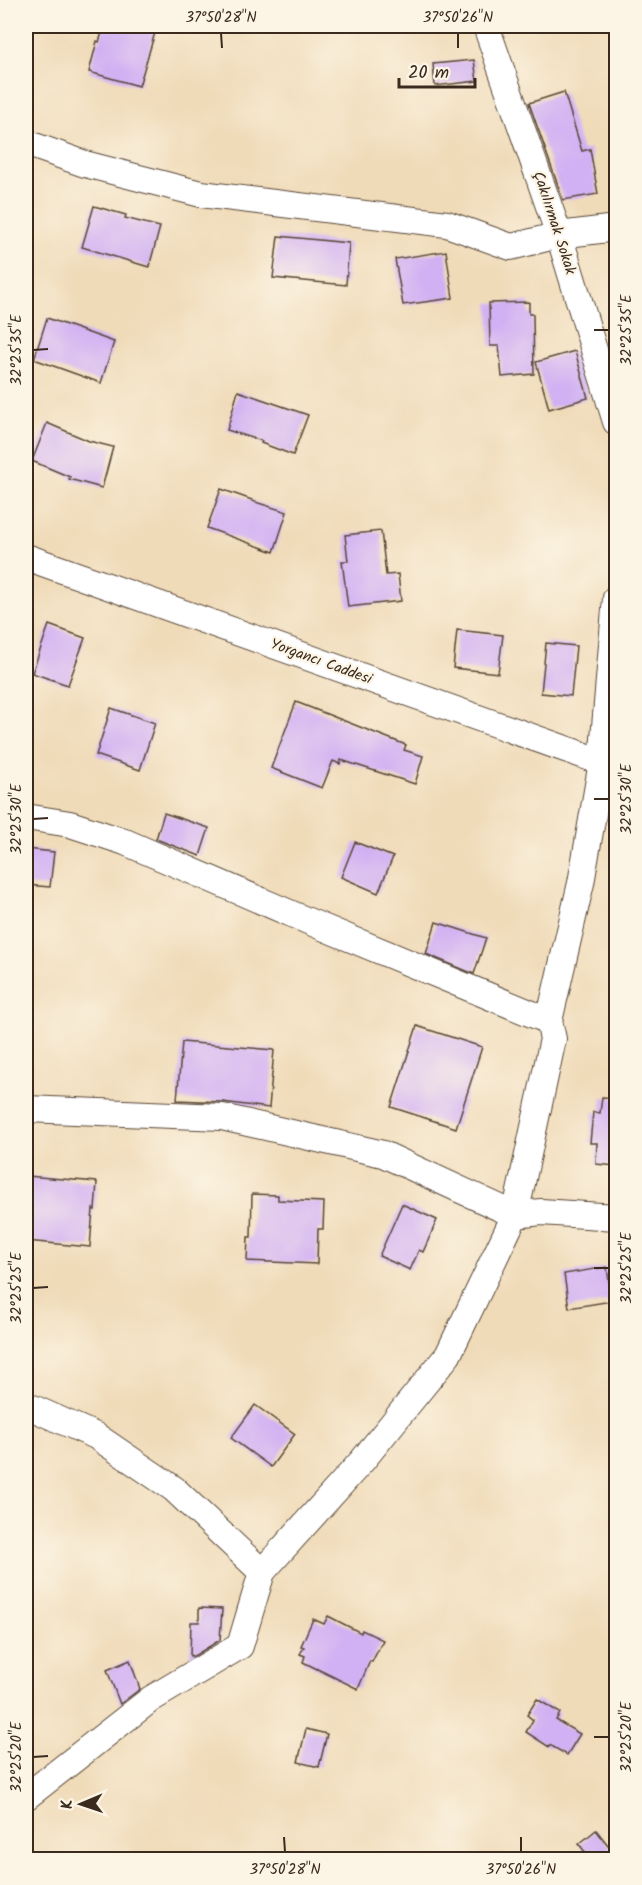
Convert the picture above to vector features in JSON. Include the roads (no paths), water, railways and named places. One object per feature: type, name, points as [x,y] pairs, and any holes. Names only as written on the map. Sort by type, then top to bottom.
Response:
[{"type":"street","name":"Çakılırmak Sokak","points":[[486,26],[558,235],[616,422]]},
{"type":"street","points":[[26,143],[85,164],[201,194],[447,224],[511,247],[558,235],[616,228]]},
{"type":"street","name":"Yorgancı Caddesi","points":[[26,557],[609,763]]},
{"type":"street","points":[[26,1797],[151,1699],[240,1646],[262,1572],[362,1461],[448,1355],[515,1215],[553,1039],[549,1021],[609,763],[616,598]]},
{"type":"street","points":[[26,817],[70,824],[125,842],[549,1021]]},
{"type":"street","points":[[26,1109],[222,1117],[383,1154],[515,1215],[541,1212],[616,1217]]},
{"type":"street","points":[[26,1405],[96,1436],[174,1490],[262,1572]]}]
